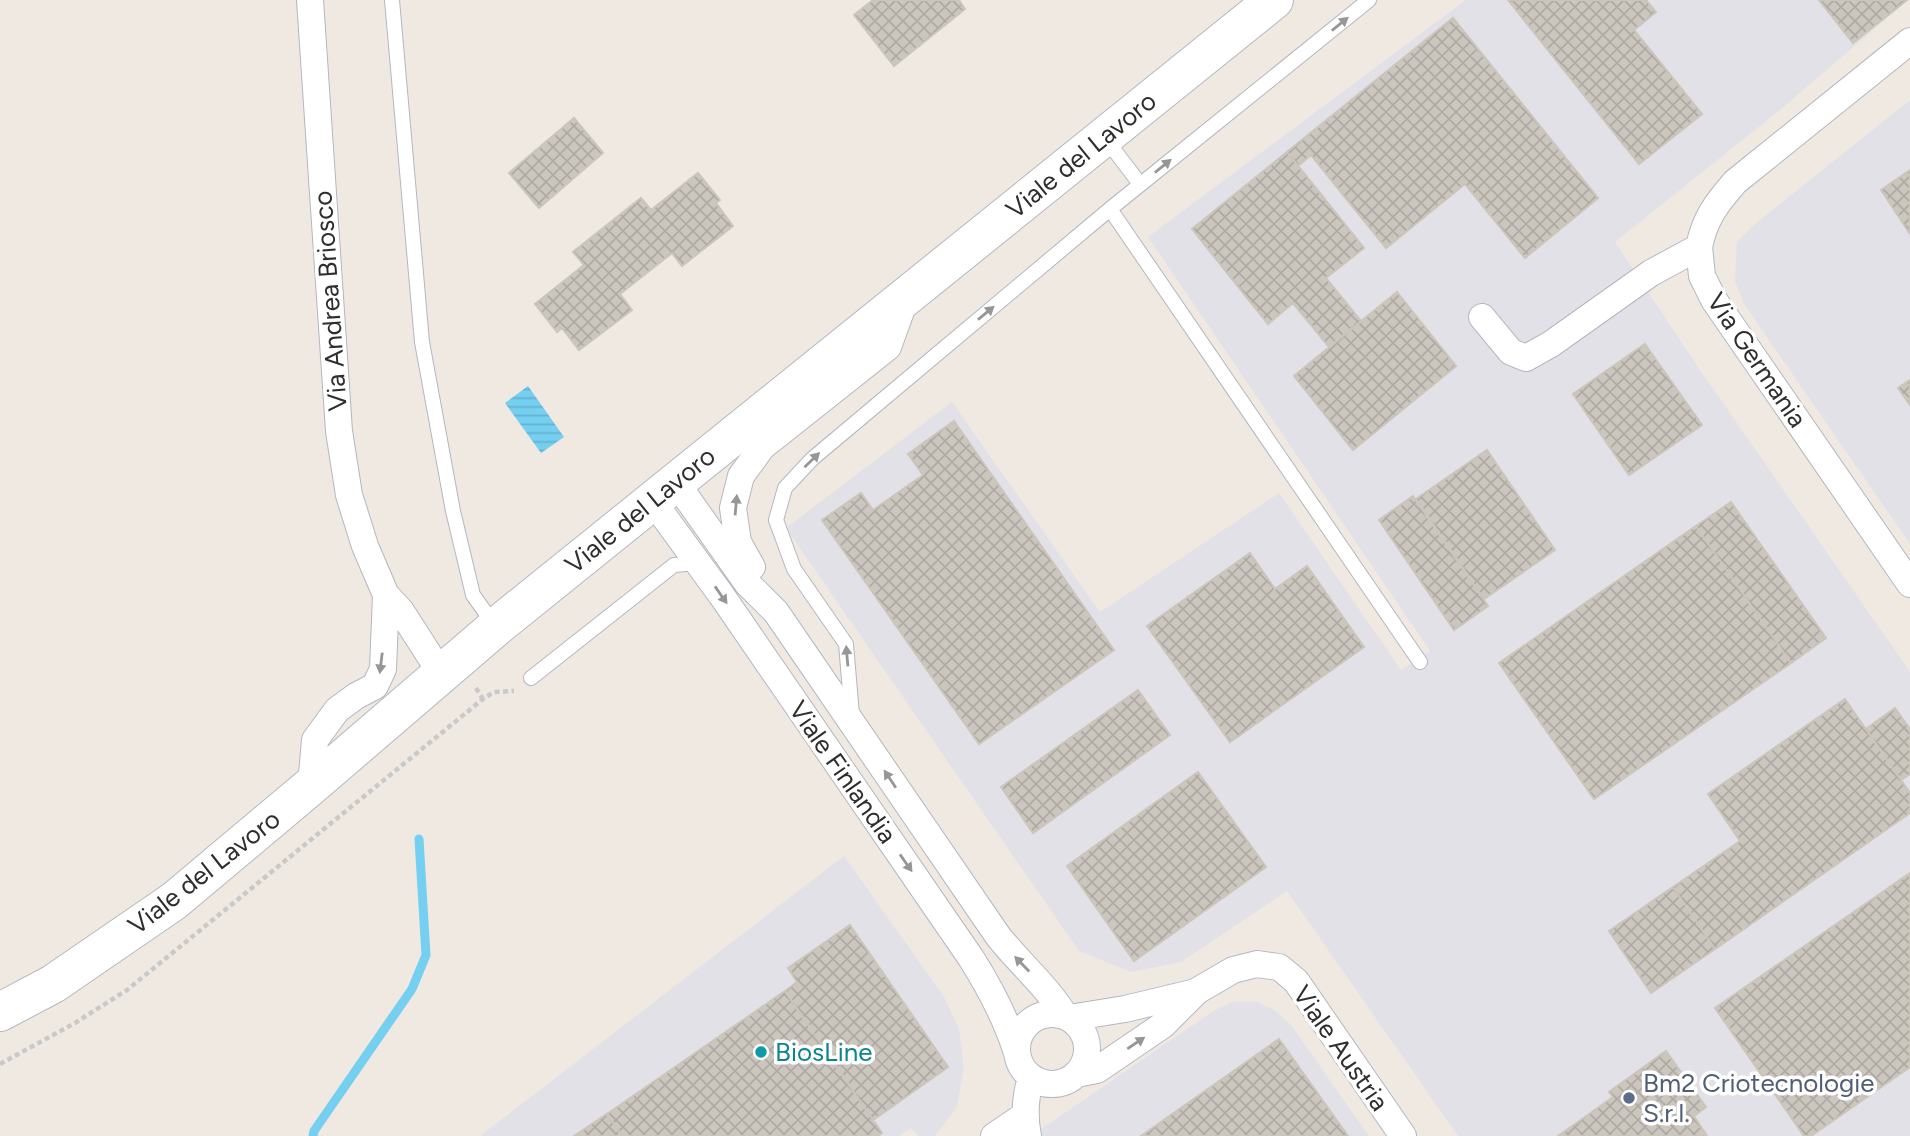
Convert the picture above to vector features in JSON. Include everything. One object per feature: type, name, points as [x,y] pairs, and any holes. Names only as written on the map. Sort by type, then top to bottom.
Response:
[{"type":"street","name":"Via Andrea Briosco","points":[[310,0],[339,432],[349,495],[365,545],[386,595],[401,611],[442,674]]},
{"type":"street","name":"Viale del Lavoro","points":[[0,1012],[52,984],[173,901],[312,786],[496,627],[1274,0]]},
{"type":"street","points":[[1482,317],[1511,352],[1526,358],[1550,344],[1651,273],[1699,247],[1713,208],[1735,182],[1910,41]]},
{"type":"street","name":"Via Germania","points":[[1699,247],[1702,276],[1714,300],[1910,584]]},
{"type":"street","name":"Viale Finlandia","points":[[905,298],[888,347],[762,447],[741,476],[733,508],[738,542],[776,612],[998,936],[1018,961],[1050,992],[1083,1034],[1087,1044],[1086,1055],[1076,1074]]},
{"type":"street","name":"Viale Finlandia","points":[[664,491],[776,612]]},
{"type":"street","name":"Viale Finlandia","points":[[664,491],[698,563],[971,958],[994,995],[1024,1071],[1031,1078]]},
{"type":"street","name":"Via Andrea Briosco","points":[[312,786],[315,740],[337,710],[374,686],[383,668],[386,595]]},
{"type":"street","name":"Viale Austria","points":[[1076,1074],[1097,1070],[1163,1025],[1198,991],[1233,970],[1257,964],[1279,967],[1296,981],[1403,1136]]},
{"type":"street","name":"Viale Austria","points":[[1067,1017],[1125,1009],[1198,991]]},
{"type":"street","points":[[1017,1053],[1020,1033],[1027,1024],[1044,1014],[1067,1017]]},
{"type":"street","points":[[994,1136],[1027,1126],[1026,1093],[1031,1078],[1040,1082],[1059,1083],[1076,1074]]},
{"type":"lane","points":[[392,0],[422,342],[453,511],[473,595],[496,627]]},
{"type":"lane","points":[[853,724],[846,644],[794,569],[776,520],[785,488],[812,459],[1110,209],[1369,0]]},
{"type":"lane","points":[[1104,136],[1140,184]]},
{"type":"lane","points":[[1110,209],[1420,662]]},
{"type":"lane","points":[[531,678],[674,565],[698,563]]},
{"type":"path","points":[[0,1064],[75,1023],[127,990],[483,699],[495,692],[512,693],[531,678]]},
{"type":"shaded area","points":[[1466,0],[1908,0],[1775,114],[1615,242],[1698,367],[1910,672],[1910,1136],[1458,1136],[1287,891],[1181,962],[1131,972],[1079,951],[786,528],[952,402],[1100,612],[1279,493],[1401,670],[1430,651],[1148,237]]},
{"type":"shaded area","points":[[1910,100],[1910,544],[1744,304],[1735,282],[1737,242],[1755,224]]},
{"type":"shaded area","points":[[844,856],[943,995],[959,1029],[964,1067],[957,1107],[935,1136],[918,1136],[911,1128],[899,1136],[480,1136]]},
{"type":"shaded area","points":[[1232,1002],[1257,1002],[1276,1011],[1291,1025],[1369,1136],[1031,1136],[1215,1010]]},
{"type":"water","points":[[528,386],[564,437],[541,453],[505,403]]},
{"type":"building","points":[[873,0],[959,0],[965,9],[894,66],[854,15]]},
{"type":"building","points":[[1508,0],[1646,0],[1656,12],[1634,30],[1702,114],[1639,164]]},
{"type":"building","points":[[1819,0],[1907,0],[1853,43]]},
{"type":"building","points":[[1453,18],[1598,198],[1525,258],[1465,184],[1386,248],[1311,155],[1298,166],[1287,152]]},
{"type":"building","points":[[574,118],[603,153],[539,208],[509,173]]},
{"type":"building","points":[[1287,152],[1364,248],[1326,278],[1361,321],[1329,347],[1293,303],[1268,324],[1192,229]]},
{"type":"building","points":[[1910,170],[1910,234],[1881,190]]},
{"type":"building","points":[[698,173],[720,200],[716,203],[733,226],[682,266],[672,253],[620,294],[632,310],[579,350],[562,328],[557,332],[535,304],[584,265],[573,252],[641,198],[651,210]]},
{"type":"building","points":[[1397,292],[1456,366],[1353,450],[1294,376]]},
{"type":"building","points":[[1645,344],[1702,425],[1629,475],[1573,394]]},
{"type":"building","points":[[1910,380],[1910,405],[1898,388]]},
{"type":"building","points":[[954,421],[1114,650],[979,744],[822,520],[861,493],[873,510],[923,475],[908,454]]},
{"type":"building","points":[[1487,450],[1555,550],[1484,599],[1416,499]]},
{"type":"building","points":[[1413,496],[1488,606],[1454,630],[1379,520]]},
{"type":"building","points":[[1731,502],[1826,638],[1791,663],[1696,526]]},
{"type":"building","points":[[1696,526],[1791,663],[1594,799],[1499,663]]},
{"type":"building","points":[[1250,553],[1275,589],[1307,566],[1364,647],[1230,742],[1147,626]]},
{"type":"building","points":[[1138,690],[1170,735],[1033,833],[1001,787]]},
{"type":"building","points":[[1845,699],[1910,793],[1910,813],[1715,949],[1673,887],[1740,841],[1708,794]]},
{"type":"building","points":[[1895,708],[1910,729],[1910,774],[1901,780],[1866,729]]},
{"type":"building","points":[[1198,772],[1266,867],[1134,961],[1067,866]]},
{"type":"building","points":[[1910,873],[1910,1067],[1811,1136],[1804,1136],[1715,1008]]},
{"type":"building","points":[[1673,887],[1715,949],[1651,993],[1609,931]]},
{"type":"building","points":[[850,925],[948,1067],[873,1120],[785,991],[797,982],[788,968]]},
{"type":"building","name":"BiosLine","points":[[785,991],[882,1133],[878,1136],[622,1136],[607,1114]]},
{"type":"building","points":[[1279,1039],[1348,1136],[1141,1136]]},
{"type":"building","points":[[1666,1051],[1706,1107],[1694,1116],[1707,1136],[1558,1136],[1613,1097],[1609,1092]]},
{"type":"building","points":[[607,1114],[622,1136],[574,1136]]},
{"type":"waterway","points":[[313,1136],[412,989],[426,955],[419,839]]},
{"type":"place","name":"BiosLine","points":[[761,1052]]},
{"type":"place","name":"Bm2 Criotecnologie S.r.l.","points":[[1629,1098]]}]
